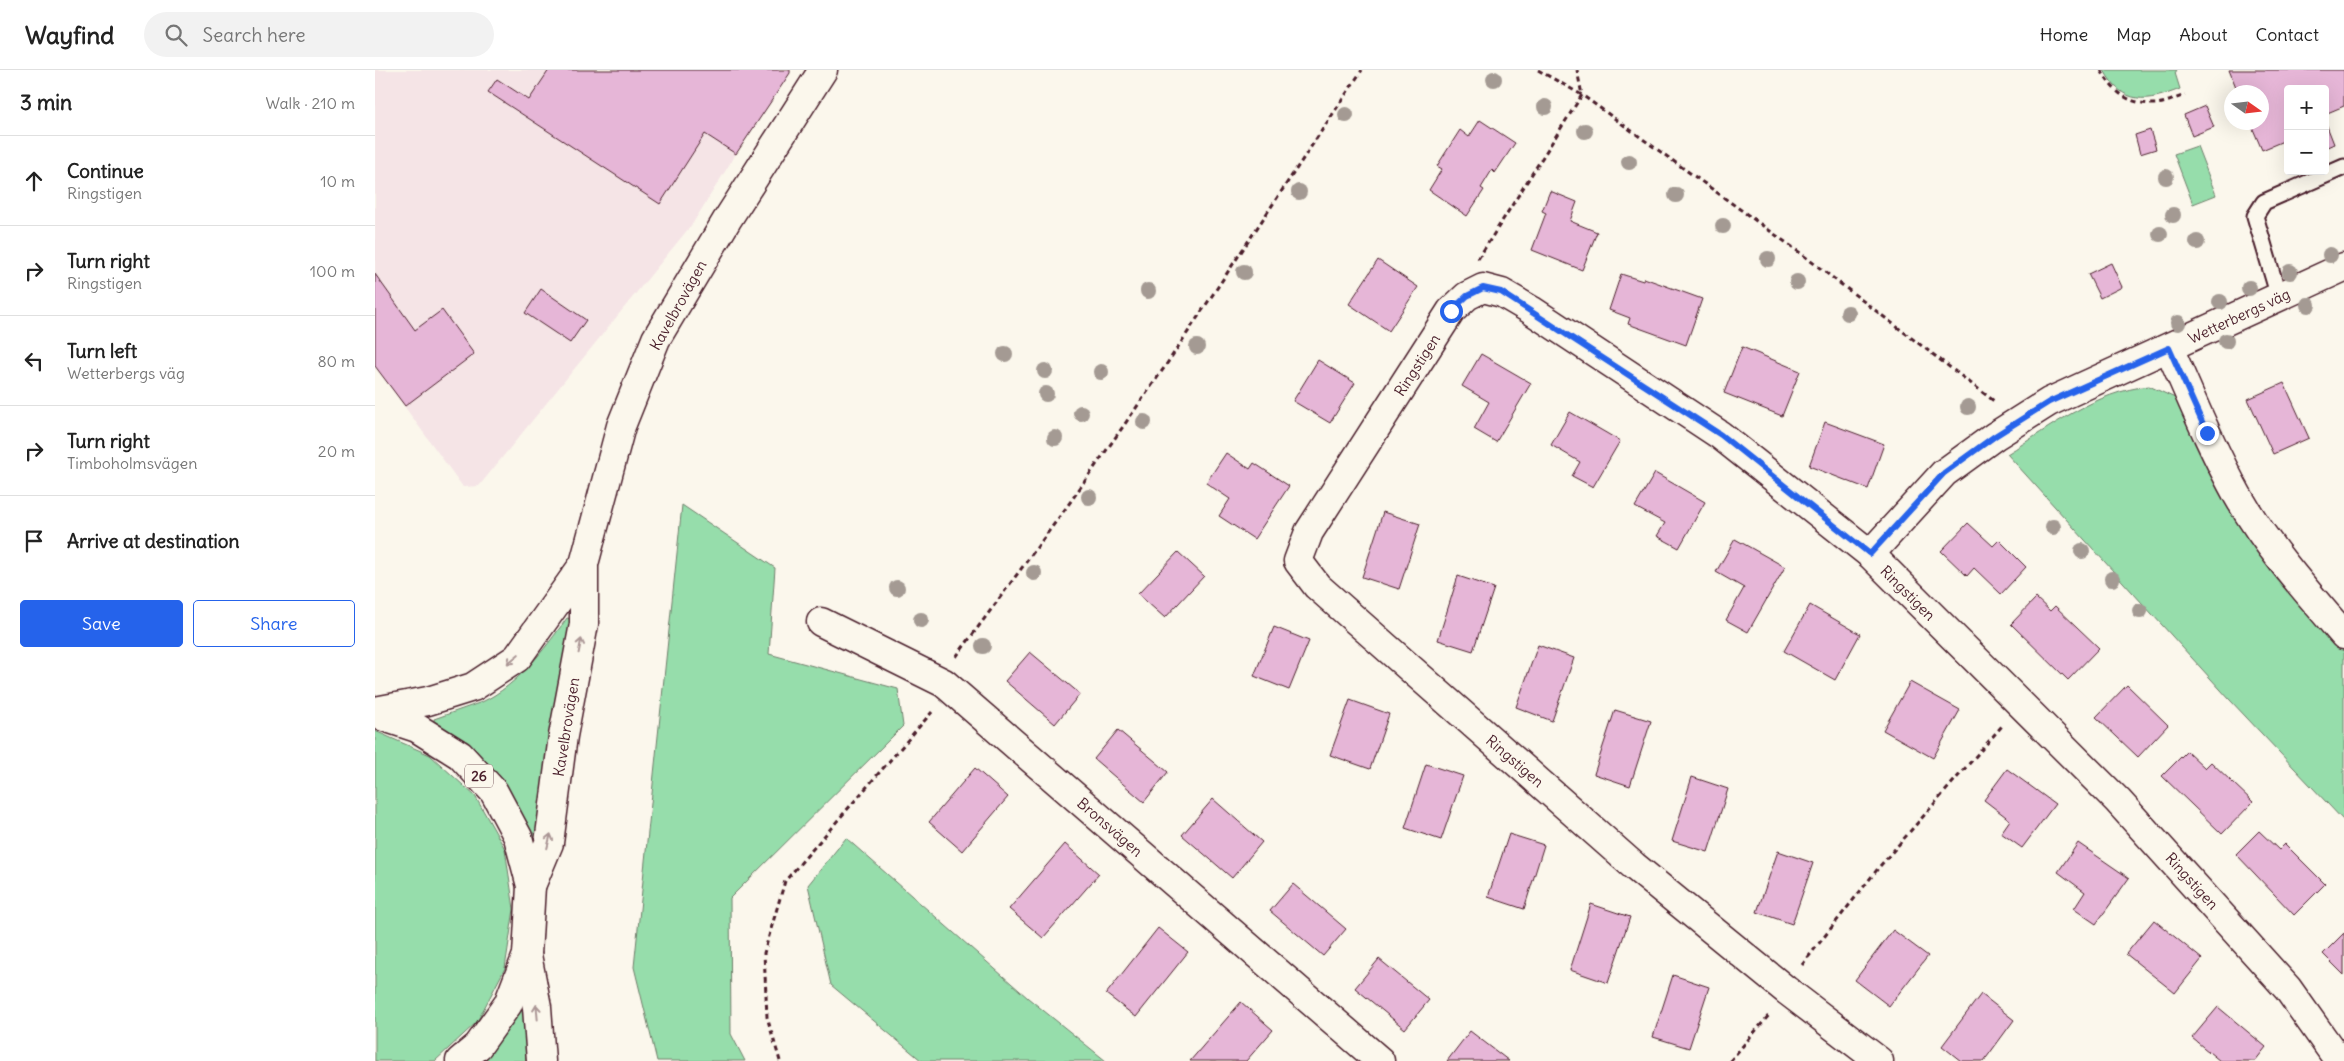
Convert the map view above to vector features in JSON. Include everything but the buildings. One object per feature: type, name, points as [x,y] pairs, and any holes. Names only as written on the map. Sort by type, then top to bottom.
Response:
[{"type":"main road","name":"Kavelbrovägen","points":[[531,886],[549,843],[563,736],[585,624],[584,564],[621,426],[656,338],[727,220],[823,70]]},
{"type":"main road","name":"Wetterbergs väg","points":[[1870,554],[1944,473],[1995,436],[2049,402],[2344,267]]},
{"type":"main road","name":"Ringstigen","points":[[1879,1061],[1786,990],[1634,866],[1317,586],[1298,561],[1309,532],[1451,311],[1467,296],[1483,288],[1501,292],[1531,310],[1721,435],[1870,554],[2125,808],[2288,989],[2339,1061]]},
{"type":"main road","points":[[2169,348],[2207,433],[2239,497],[2279,560],[2344,635]]},
{"type":"main road","name":"Kavelbrovägen","points":[[375,713],[473,688],[517,658],[584,564]]},
{"type":"main road","name":"Bronsvägen","points":[[821,622],[944,684],[1380,1061]]},
{"type":"main road","name":"26","points":[[375,713],[417,728],[460,755],[494,792],[518,837],[531,886],[527,955],[537,1007],[541,1061]]},
{"type":"main road","name":"26","points":[[460,1061],[478,1046],[508,1004],[527,955]]},
{"type":"lane","points":[[2279,297],[2255,216],[2264,202],[2344,167]]},
{"type":"path","points":[[950,665],[1066,508],[1164,368],[1362,70]]},
{"type":"path","points":[[1538,70],[1583,95],[1795,249],[1998,404]]},
{"type":"path","points":[[1478,259],[1583,95],[1577,70]]},
{"type":"path","points":[[2101,70],[2110,86],[2127,99],[2155,104],[2185,95]]},
{"type":"path","points":[[780,1061],[767,1017],[764,953],[785,881],[933,711]]},
{"type":"path","points":[[1799,969],[1880,866],[2006,721]]},
{"type":"path","points":[[1730,1061],[1773,1010]]},
{"type":"shaded area","points":[[375,70],[788,70],[693,223],[479,486],[463,487],[375,366]]},
{"type":"green space","points":[[2104,70],[2177,70],[2175,73],[2180,89],[2157,97],[2137,98],[2119,90],[2111,82]]},
{"type":"green space","points":[[2197,146],[2216,195],[2193,204],[2174,154]]},
{"type":"green space","points":[[2149,386],[2175,398],[2220,486],[2344,648],[2344,821],[2230,700],[2007,454],[2057,422],[2092,403],[2129,389]]},
{"type":"green space","points":[[682,505],[775,568],[769,654],[898,689],[903,726],[730,898],[731,1034],[745,1061],[657,1061],[634,967]]},
{"type":"green space","points":[[567,618],[571,619],[537,842],[505,788],[434,724],[434,719],[482,702],[507,686],[529,666]]},
{"type":"green space","points":[[375,731],[430,755],[475,796],[505,849],[514,909],[505,968],[477,1022],[435,1061],[375,1061]]},
{"type":"green space","points":[[846,838],[1028,998],[1106,1061],[922,1061],[831,985],[808,885]]},
{"type":"green space","points":[[524,1002],[526,1061],[481,1061],[504,1034]]},
{"type":"route","points":[[1451,311],[1467,296],[1483,288],[1501,292],[1721,435],[1870,554],[1944,473],[1995,436],[2049,402],[2169,348],[2207,433]]}]
